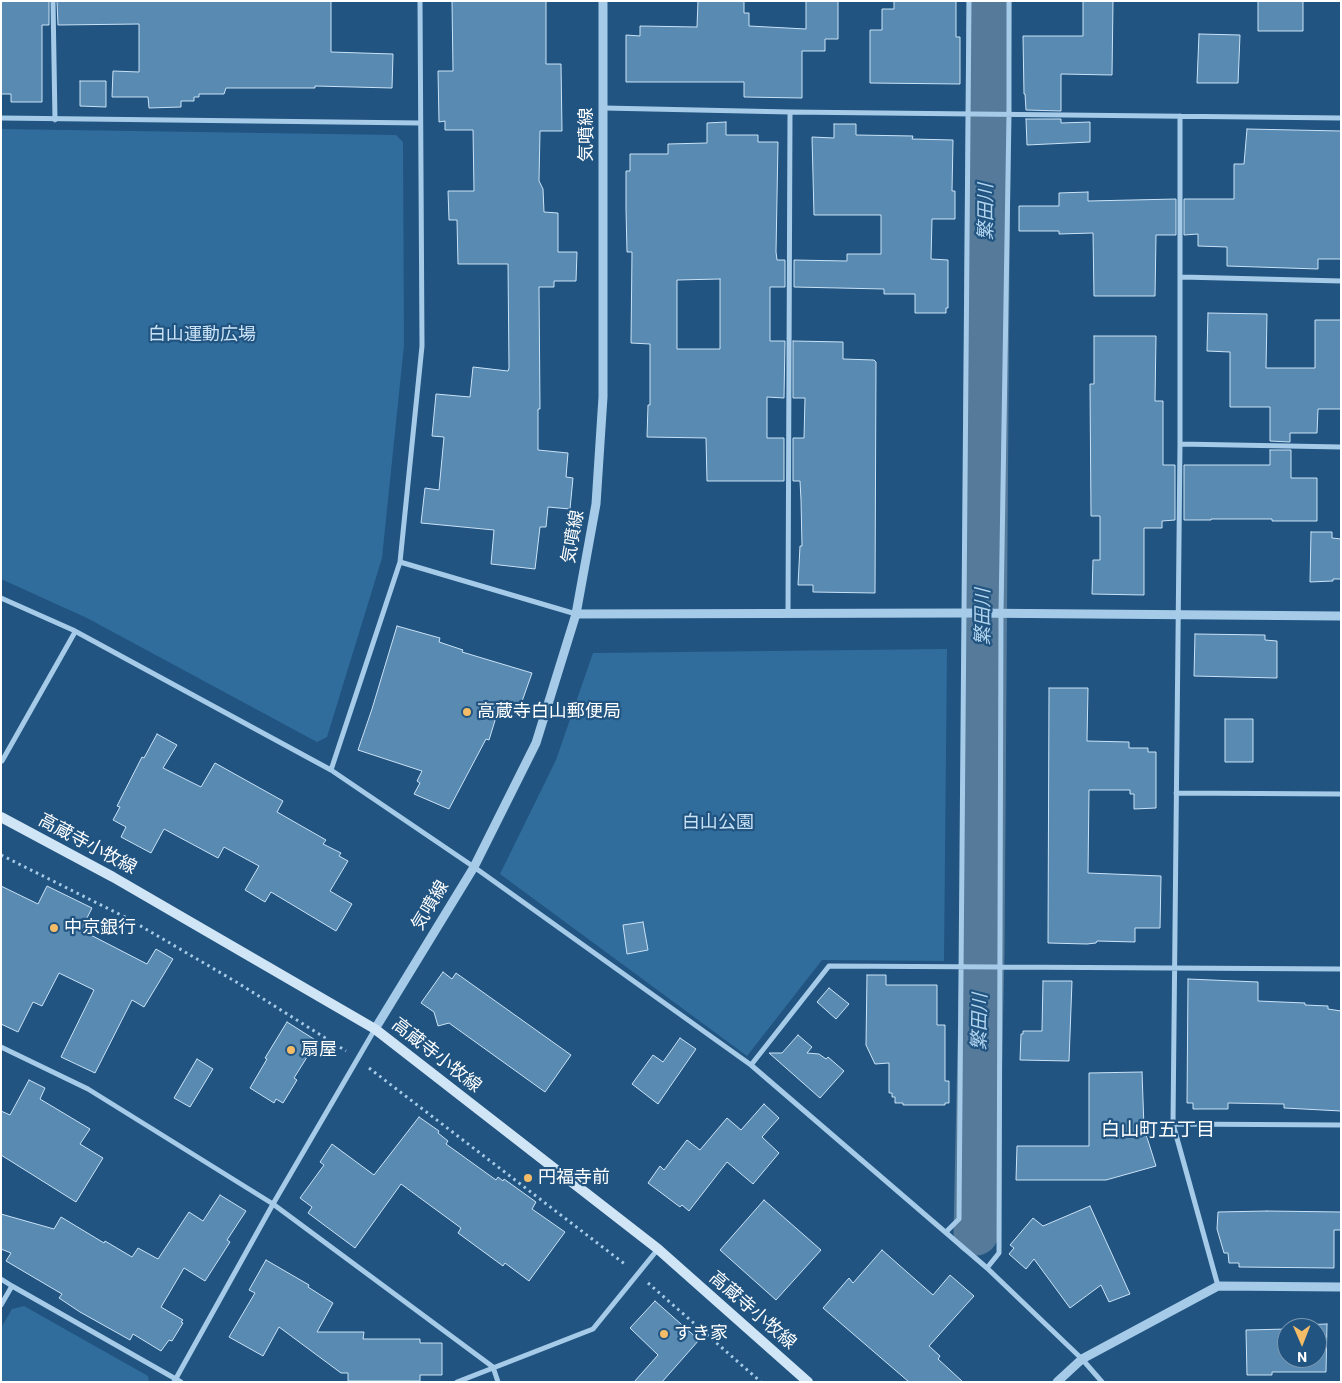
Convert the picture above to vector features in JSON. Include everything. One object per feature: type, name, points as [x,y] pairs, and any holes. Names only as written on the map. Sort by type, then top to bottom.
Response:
[{"type":"main road","name":"高蔵寺小牧線","points":[[1,817],[113,877],[375,1029],[658,1249],[808,1382]]},
{"type":"street","points":[[53,1],[55,120]]},
{"type":"street","points":[[332,770],[400,562],[422,346],[420,1]]},
{"type":"street","name":"気噴線","points":[[375,1029],[474,867],[536,743],[576,614],[596,504],[603,397],[603,1]]},
{"type":"street","points":[[946,1232],[959,1219],[969,1]]},
{"type":"street","points":[[987,1268],[999,1253],[999,967],[1009,1]]},
{"type":"street","points":[[604,108],[1341,118]]},
{"type":"street","points":[[788,613],[790,112]]},
{"type":"street","points":[[1180,116],[1182,277],[1173,1124],[1218,1286]]},
{"type":"street","points":[[1,118],[420,123]]},
{"type":"street","points":[[1182,277],[1341,281]]},
{"type":"street","points":[[1180,444],[1341,447]]},
{"type":"street","points":[[400,562],[576,614],[1002,613],[1341,616]]},
{"type":"street","points":[[1,598],[73,630],[332,770],[474,867],[751,1065],[987,1268],[1082,1359],[1102,1382]]},
{"type":"street","points":[[2,761],[75,632]]},
{"type":"street","points":[[1176,792],[1341,794]]},
{"type":"street","points":[[751,1065],[830,966],[1341,969]]},
{"type":"street","points":[[175,1380],[375,1029]]},
{"type":"street","points":[[1,1047],[88,1088],[274,1204],[493,1367],[498,1382]]},
{"type":"street","points":[[1173,1124],[1341,1125]]},
{"type":"street","points":[[457,1382],[593,1329],[658,1249]]},
{"type":"street","points":[[1,1279],[181,1382]]},
{"type":"street","points":[[1,1305],[12,1286]]},
{"type":"street","points":[[1057,1382],[1082,1359],[1218,1286],[1341,1287]]},
{"type":"path","points":[[1,854],[127,918],[238,983],[358,1060],[638,1274],[761,1382]]},
{"type":"green space","name":"白山運動広場","points":[[1,129],[396,135],[403,142],[404,345],[382,558],[327,737],[317,742],[87,618],[1,579]]},
{"type":"green space","name":"白山公園","points":[[947,649],[944,961],[822,960],[747,1056],[500,874],[556,760],[593,653]]},
{"type":"green space","points":[[24,1306],[148,1376],[149,1382],[1,1382],[1,1328],[12,1309]]},
{"type":"building","points":[[1,1],[49,1],[49,25],[42,25],[42,102],[11,102],[11,94],[1,94]]},
{"type":"building","points":[[57,1],[331,1],[331,52],[393,54],[392,88],[315,86],[315,88],[226,88],[224,94],[199,94],[199,97],[194,97],[194,101],[181,101],[181,107],[149,108],[148,97],[112,97],[113,71],[139,72],[139,24],[58,25]]},
{"type":"building","points":[[452,1],[546,1],[546,64],[561,64],[562,131],[540,131],[539,181],[543,189],[544,212],[558,213],[558,252],[577,252],[576,281],[554,281],[554,287],[539,287],[540,409],[538,409],[538,450],[568,453],[566,477],[573,478],[570,509],[548,507],[546,527],[540,527],[535,569],[491,564],[494,530],[421,523],[425,488],[439,490],[444,437],[432,436],[436,394],[470,397],[473,367],[508,371],[509,368],[508,264],[458,264],[457,220],[449,220],[448,191],[474,191],[473,130],[445,130],[445,121],[439,122],[438,71],[453,71]]},
{"type":"building","points":[[698,1],[744,1],[744,13],[749,13],[749,26],[806,29],[806,1],[838,1],[838,39],[825,39],[825,51],[802,51],[802,98],[744,97],[744,82],[626,82],[626,35],[640,36],[640,26],[697,27]]},
{"type":"building","points":[[894,1],[956,1],[956,37],[960,37],[960,84],[870,83],[870,30],[882,30],[882,9],[894,9]]},
{"type":"building","points":[[1083,1],[1113,1],[1112,75],[1061,74],[1061,111],[1026,110],[1023,36],[1083,36]]},
{"type":"building","points":[[1258,1],[1303,1],[1303,31],[1258,31]]},
{"type":"building","points":[[1199,34],[1240,35],[1238,83],[1197,83]]},
{"type":"building","points":[[80,81],[106,81],[106,107],[80,106]]},
{"type":"building","points":[[1026,119],[1061,119],[1061,123],[1090,122],[1090,142],[1027,145]]},
{"type":"building","points":[[726,122],[726,135],[758,135],[758,142],[778,142],[776,252],[777,260],[785,260],[785,287],[770,287],[770,341],[785,341],[784,398],[767,397],[767,438],[784,438],[784,481],[707,481],[706,438],[647,437],[648,405],[650,405],[650,344],[631,343],[632,252],[627,252],[626,171],[630,171],[630,154],[668,154],[668,144],[707,143],[707,123]],"holes":[[[720,279],[720,349],[677,349],[677,280]]]},
{"type":"building","points":[[834,124],[856,124],[856,135],[913,136],[912,139],[953,140],[952,191],[955,191],[955,219],[932,219],[931,259],[948,260],[948,308],[946,308],[946,313],[915,313],[915,294],[884,294],[884,289],[794,287],[794,260],[847,261],[847,254],[881,254],[881,215],[814,215],[812,137],[834,138]]},
{"type":"building","points":[[1247,129],[1341,131],[1341,259],[1318,259],[1318,269],[1227,266],[1227,247],[1198,246],[1198,234],[1184,235],[1184,199],[1234,199],[1234,164],[1244,164]]},
{"type":"building","points":[[1088,192],[1088,201],[1176,199],[1176,235],[1156,235],[1155,296],[1094,296],[1093,233],[1059,234],[1059,231],[1019,231],[1019,206],[1059,206],[1059,193]]},
{"type":"building","points":[[1208,313],[1267,314],[1266,368],[1315,368],[1315,320],[1341,320],[1341,409],[1318,409],[1317,433],[1290,433],[1290,442],[1270,441],[1270,407],[1230,407],[1230,352],[1207,351]]},
{"type":"building","points":[[1094,336],[1156,336],[1155,401],[1163,401],[1163,465],[1175,465],[1175,520],[1162,521],[1162,528],[1144,528],[1144,595],[1092,594],[1093,560],[1100,560],[1100,516],[1091,516],[1090,384],[1094,384]]},
{"type":"building","points":[[793,341],[843,342],[843,359],[874,360],[876,362],[875,593],[813,592],[813,585],[798,585],[800,546],[802,546],[801,500],[800,481],[793,481],[793,438],[804,438],[805,398],[793,398]]},
{"type":"building","points":[[1270,450],[1291,450],[1291,478],[1317,478],[1317,521],[1272,521],[1272,519],[1184,520],[1184,465],[1270,465]]},
{"type":"building","points":[[1311,532],[1332,532],[1332,538],[1341,539],[1341,579],[1310,582]]},
{"type":"building","points":[[397,626],[440,638],[439,642],[463,650],[462,652],[532,673],[520,707],[501,701],[489,740],[486,739],[449,809],[414,794],[420,783],[417,781],[422,771],[358,750]]},
{"type":"building","points":[[1195,634],[1265,635],[1265,640],[1277,641],[1277,678],[1194,676]]},
{"type":"building","points":[[1049,688],[1088,688],[1087,741],[1129,742],[1129,748],[1148,748],[1148,752],[1156,752],[1156,808],[1134,809],[1134,794],[1130,794],[1130,790],[1089,790],[1088,873],[1161,876],[1160,928],[1135,928],[1135,942],[1048,943]]},
{"type":"building","points":[[1225,719],[1253,719],[1253,762],[1225,762]]},
{"type":"building","points":[[157,734],[177,745],[163,768],[201,787],[215,763],[283,801],[277,812],[326,840],[323,844],[341,853],[339,856],[348,861],[330,891],[352,904],[336,931],[271,892],[265,902],[245,890],[259,866],[224,847],[218,858],[164,829],[151,853],[121,837],[126,827],[113,820],[120,807],[117,806],[142,757],[144,758]]},
{"type":"building","points":[[1,886],[38,904],[47,886],[92,908],[81,930],[147,964],[156,949],[173,959],[144,1007],[132,1000],[95,1073],[61,1057],[94,990],[59,973],[42,1006],[33,1002],[18,1032],[1,1024]]},
{"type":"building","points":[[643,922],[648,950],[627,954],[623,925]]},
{"type":"building","points":[[443,972],[452,979],[456,973],[571,1055],[545,1092],[449,1023],[438,1026],[434,1012],[421,1003]]},
{"type":"building","points":[[867,975],[886,975],[886,985],[937,985],[937,1025],[945,1025],[945,1081],[949,1081],[949,1103],[945,1103],[945,1105],[903,1105],[903,1103],[895,1103],[895,1097],[892,1097],[892,1093],[889,1093],[889,1063],[875,1064],[866,1045]]},
{"type":"building","points":[[1188,979],[1258,982],[1258,1001],[1305,1003],[1305,1005],[1328,1006],[1328,1009],[1341,1011],[1341,1111],[1284,1108],[1284,1104],[1228,1103],[1228,1109],[1193,1109],[1193,1103],[1187,1103]]},
{"type":"building","points":[[1043,981],[1072,981],[1069,1061],[1020,1060],[1021,1034],[1023,1034],[1023,1031],[1042,1031]]},
{"type":"building","points":[[829,988],[849,1004],[836,1019],[817,1002]]},
{"type":"building","points":[[287,1022],[317,1041],[294,1078],[297,1080],[283,1103],[276,1099],[274,1103],[250,1088],[267,1059],[265,1058]]},
{"type":"building","points":[[798,1035],[812,1047],[807,1053],[819,1054],[826,1059],[828,1057],[844,1071],[820,1098],[769,1053],[782,1053]]},
{"type":"building","points":[[680,1038],[696,1049],[658,1104],[632,1084],[653,1055],[663,1062]]},
{"type":"building","points":[[197,1059],[213,1069],[190,1107],[174,1098]]},
{"type":"building","points":[[1142,1072],[1144,1128],[1156,1166],[1106,1180],[1016,1180],[1017,1146],[1089,1146],[1089,1073]]},
{"type":"building","points":[[29,1080],[45,1088],[40,1099],[90,1129],[80,1144],[103,1158],[76,1202],[1,1155],[1,1111],[10,1115]]},
{"type":"building","points":[[764,1104],[779,1118],[762,1137],[779,1153],[753,1184],[727,1162],[689,1211],[682,1205],[680,1207],[648,1183],[660,1166],[664,1170],[687,1140],[700,1150],[727,1118],[741,1130]]},
{"type":"building","points":[[419,1117],[439,1131],[438,1133],[448,1141],[446,1144],[496,1180],[498,1177],[503,1181],[504,1179],[536,1202],[532,1209],[565,1232],[529,1281],[505,1263],[503,1266],[458,1233],[461,1228],[401,1184],[355,1248],[308,1213],[312,1207],[300,1198],[324,1165],[320,1162],[332,1144],[374,1175]]},
{"type":"building","points":[[220,1195],[246,1211],[227,1240],[230,1242],[205,1281],[184,1268],[161,1307],[183,1320],[181,1322],[183,1323],[172,1341],[169,1340],[161,1351],[133,1334],[130,1340],[80,1312],[59,1298],[62,1294],[6,1261],[11,1253],[1,1249],[1,1214],[54,1229],[61,1217],[104,1243],[105,1241],[132,1257],[138,1248],[158,1259],[189,1212],[203,1221]]},
{"type":"building","points":[[764,1200],[821,1250],[776,1300],[720,1250]]},
{"type":"building","points":[[1090,1206],[1130,1294],[1109,1302],[1101,1285],[1070,1308],[1034,1259],[1026,1269],[1009,1254],[1014,1248],[1010,1245],[1033,1218],[1043,1226]]},
{"type":"building","points":[[1218,1212],[1341,1212],[1341,1230],[1334,1230],[1334,1268],[1239,1267],[1239,1263],[1229,1263],[1228,1253],[1224,1253],[1217,1229]]},
{"type":"building","points":[[882,1250],[933,1295],[950,1275],[974,1296],[929,1346],[940,1356],[938,1359],[963,1382],[909,1382],[823,1308],[849,1278],[853,1283]]},
{"type":"building","points":[[266,1260],[309,1285],[308,1287],[333,1303],[317,1332],[364,1332],[363,1339],[420,1339],[420,1343],[442,1343],[442,1375],[420,1375],[420,1381],[348,1381],[348,1373],[341,1373],[279,1327],[263,1356],[229,1337],[255,1293],[249,1290]]},
{"type":"building","name":"すき家","points":[[655,1301],[699,1340],[662,1382],[634,1382],[658,1355],[630,1328]]},
{"type":"building","points":[[1277,1329],[1277,1368],[1326,1368],[1326,1372],[1272,1372],[1272,1375],[1247,1375],[1246,1330]]},
{"type":"waterway","name":"繁田川","points":[[976,1233],[982,953],[989,1]]},
{"type":"place","name":"高蔵寺白山郵便局","points":[[467,712]]},
{"type":"place","name":"中京銀行","points":[[54,928]]},
{"type":"place","name":"扇屋","points":[[291,1050]]},
{"type":"place","name":"円福寺前","points":[[528,1178]]},
{"type":"place","name":"すき家","points":[[664,1334]]},
{"type":"district","name":"白山町五丁目","points":[[1158,1131]]}]
